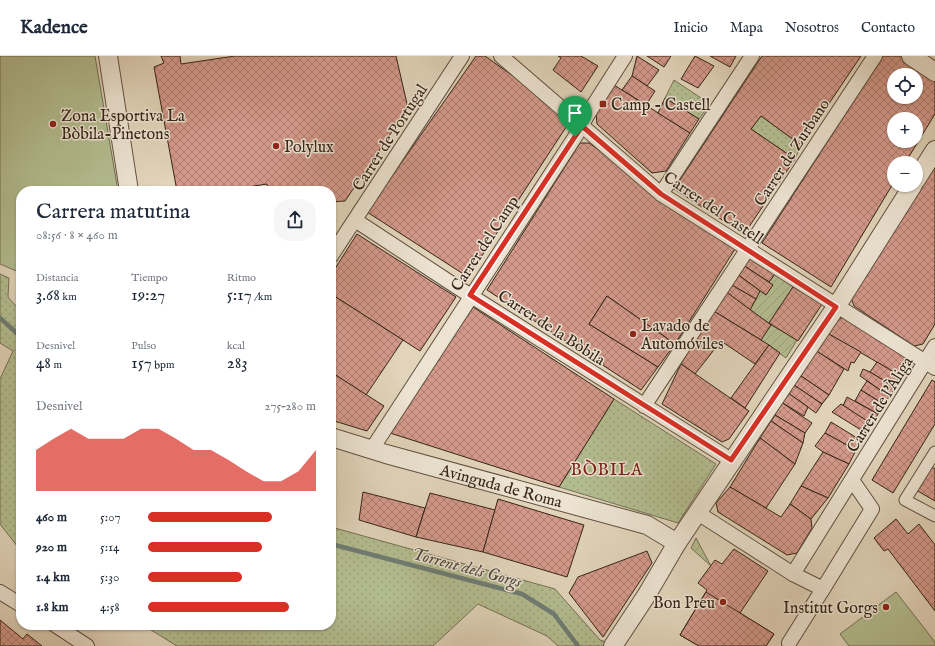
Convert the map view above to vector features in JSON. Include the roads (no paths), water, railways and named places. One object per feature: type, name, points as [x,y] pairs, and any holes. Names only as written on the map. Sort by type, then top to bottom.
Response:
[{"type":"street","points":[[108,56],[128,186]]},
{"type":"street","name":"Carrer de Portugal","points":[[336,248],[462,56]]},
{"type":"street","name":"Carrer del Castell","points":[[502,56],[661,194],[836,307],[930,365]]},
{"type":"street","name":"Carrer del Camp","points":[[372,449],[470,295],[582,126],[625,56]]},
{"type":"street","points":[[661,194],[752,56]]},
{"type":"street","name":"Carrer de Zurbano","points":[[644,406],[875,56]]},
{"type":"street","points":[[911,56],[935,72]]},
{"type":"street","points":[[923,169],[935,150]]},
{"type":"street","points":[[613,646],[646,596],[673,540],[695,516],[731,460],[836,307],[909,192]]},
{"type":"street","name":"Carrer de la Bòbila","points":[[355,220],[470,295],[731,460]]},
{"type":"street","name":"Carrer de l'Àliga","points":[[794,574],[852,480],[930,365],[935,346]]},
{"type":"street","name":"Avinguda de Roma","points":[[336,438],[647,525],[673,540]]},
{"type":"street","points":[[935,453],[905,500],[935,516]]},
{"type":"street","points":[[789,643],[872,509],[852,480]]},
{"type":"street","points":[[695,516],[701,515],[794,574],[823,589]]},
{"type":"street","points":[[0,592],[16,602]]},
{"type":"street","points":[[63,630],[87,646]]},
{"type":"waterway","name":"Torrent dels Gorgs","points":[[0,318],[16,332]]},
{"type":"waterway","name":"Torrent dels Gorgs","points":[[336,545],[522,594],[554,614],[578,646]]},
{"type":"place","name":"Camp - Castell","points":[[603,104]]},
{"type":"place","name":"Zona Esportiva La Bòbila-Pinetons","points":[[53,124]]},
{"type":"place","name":"Polylux","points":[[276,146]]},
{"type":"place","name":"Lavado de Automóviles","points":[[633,334]]},
{"type":"place","name":"Bon Preu","points":[[723,602]]},
{"type":"place","name":"Institut Gorgs","points":[[886,607]]},
{"type":"district","name":"BÒBILA","points":[[607,469]]}]
